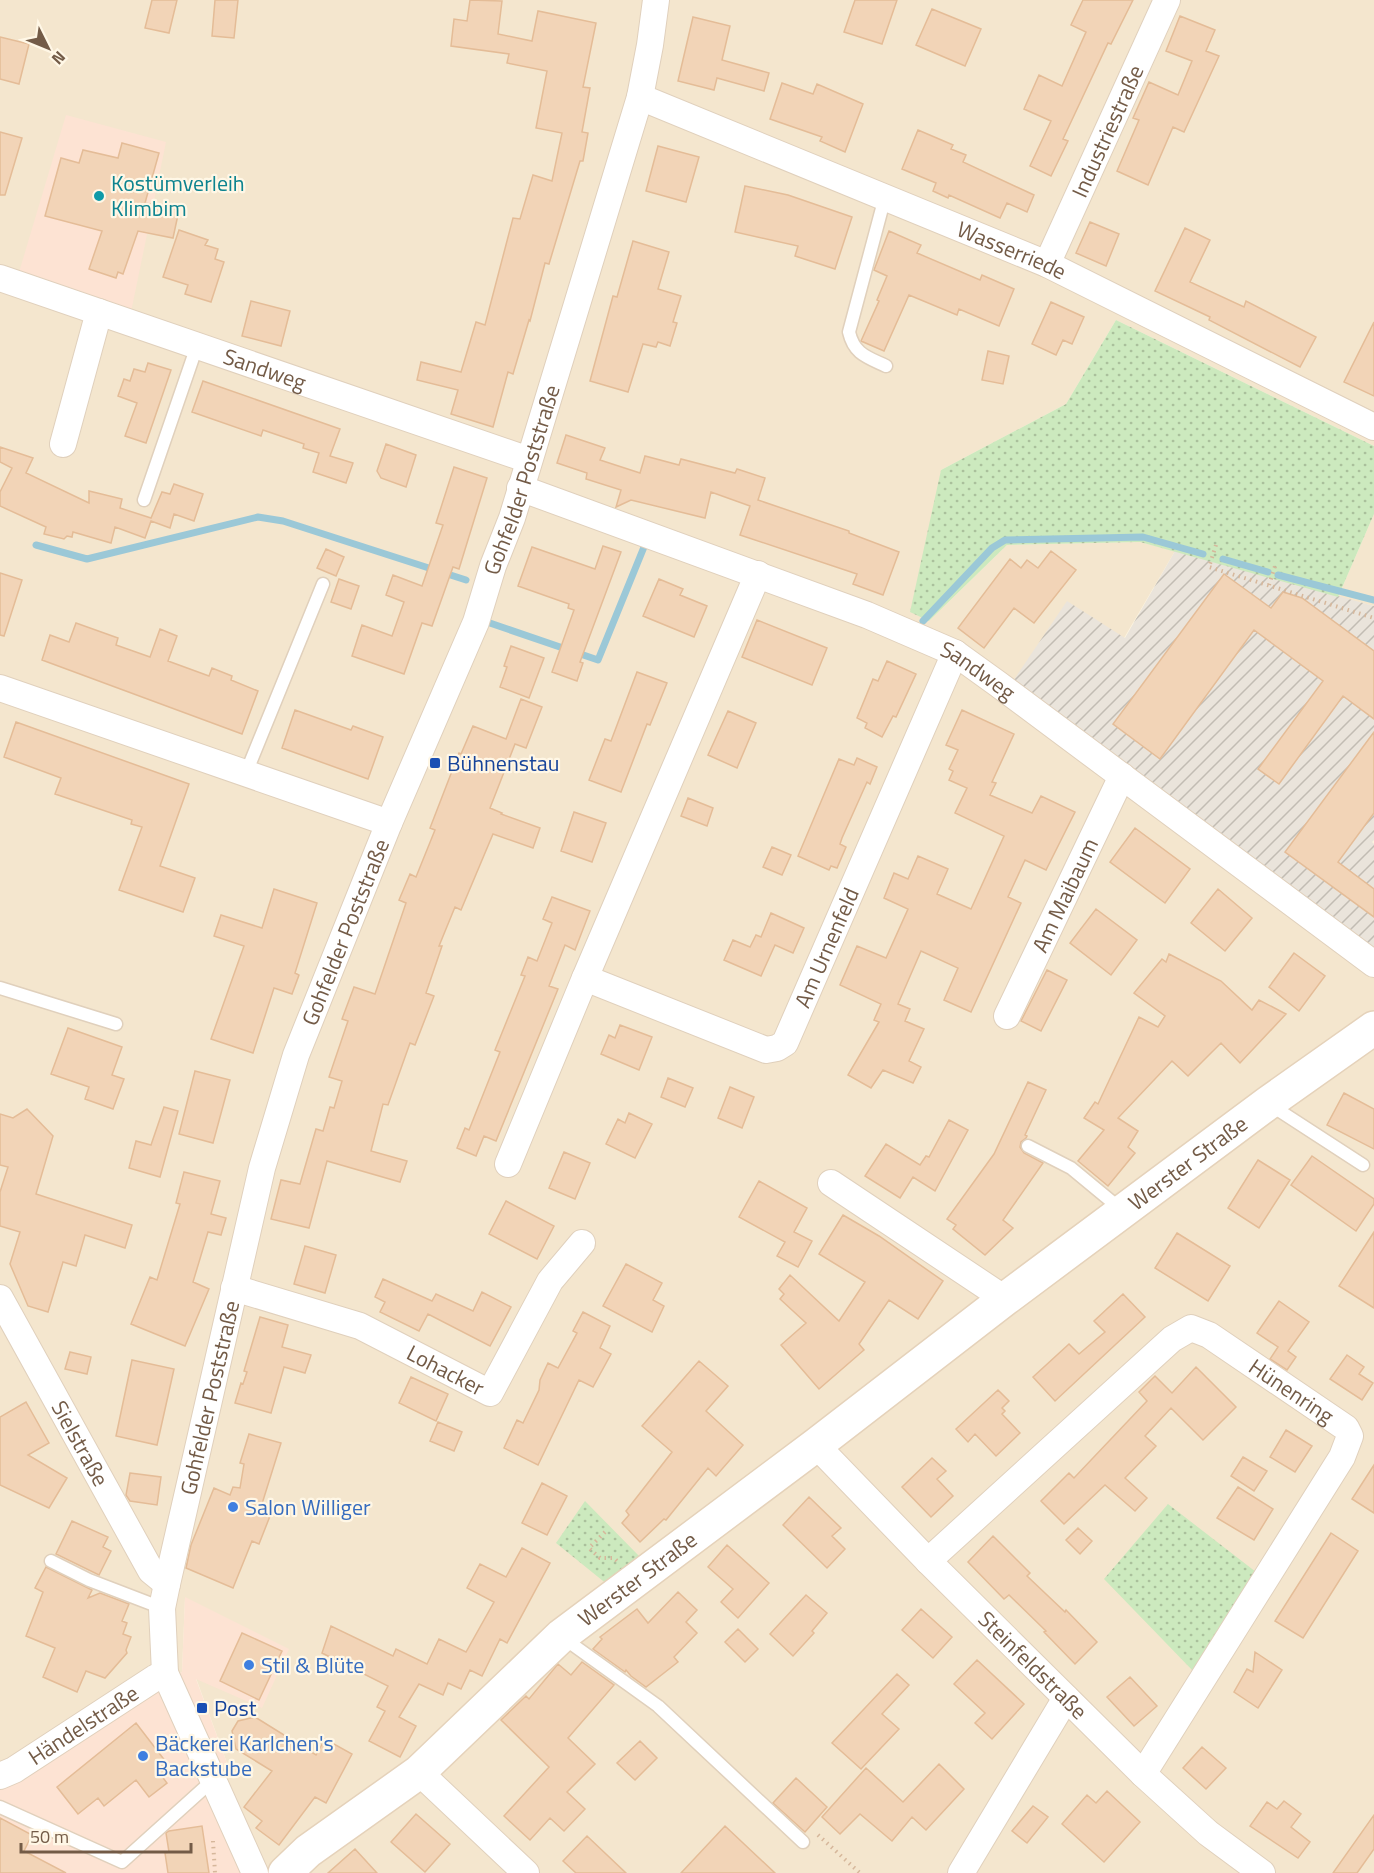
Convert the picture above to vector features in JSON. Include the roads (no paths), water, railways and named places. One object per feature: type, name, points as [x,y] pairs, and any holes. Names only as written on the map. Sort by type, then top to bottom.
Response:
[{"type":"main road","name":"Werster Straße","points":[[285,1873],[308,1851],[419,1772],[561,1636],[816,1445],[1005,1299],[1268,1103],[1374,1028]]},
{"type":"street","name":"Gohfelder Poststraße","points":[[255,1873],[165,1673],[165,1596],[262,1168],[297,1055],[389,823],[476,622],[493,566],[512,518],[640,97],[656,0]]},
{"type":"street","name":"Industriestraße","points":[[1047,264],[1167,0]]},
{"type":"street","name":"Wasserriede","points":[[640,97],[1047,264],[1374,427]]},
{"type":"street","name":"Sandweg","points":[[0,278],[529,460]]},
{"type":"street","points":[[63,444],[99,312]]},
{"type":"street","name":"Sandweg","points":[[520,488],[867,615],[955,653],[1374,964]]},
{"type":"street","points":[[508,1164],[758,574]]},
{"type":"street","name":"Am Urnenfeld","points":[[585,978],[766,1050],[777,1048],[785,1043],[955,653]]},
{"type":"street","points":[[0,688],[389,823]]},
{"type":"street","name":"Am Maibaum","points":[[1006,1016],[1122,776]]},
{"type":"street","points":[[831,1183],[1005,1299]]},
{"type":"street","name":"Lohacker","points":[[234,1288],[360,1326],[490,1393],[550,1281],[582,1243]]},
{"type":"street","name":"Sielstraße","points":[[0,1298],[165,1596]]},
{"type":"street","name":"Hünenring","points":[[928,1561],[1172,1339],[1191,1328],[1209,1335],[1346,1428],[1350,1436],[1342,1457],[1143,1774]]},
{"type":"street","name":"Steinfeldstraße","points":[[816,1445],[928,1561],[1143,1774],[1208,1833],[1262,1873]]},
{"type":"street","name":"Händelstraße","points":[[0,1776],[14,1770],[165,1673]]},
{"type":"street","points":[[961,1873],[1066,1698]]},
{"type":"street","points":[[419,1772],[526,1873]]},
{"type":"lane","points":[[885,197],[849,332],[851,344],[860,353],[886,366]]},
{"type":"lane","points":[[144,500],[197,346]]},
{"type":"lane","points":[[246,773],[323,584]]},
{"type":"lane","points":[[0,988],[116,1024]]},
{"type":"lane","points":[[1268,1103],[1363,1165]]},
{"type":"lane","points":[[1028,1146],[1071,1168],[1123,1212]]},
{"type":"lane","points":[[51,1561],[89,1580],[165,1596]]},
{"type":"lane","points":[[561,1636],[658,1706],[803,1842]]},
{"type":"lane","points":[[0,1808],[122,1862],[213,1780]]},
{"type":"waterway","points":[[36,545],[87,559],[258,517],[283,521],[466,580]]},
{"type":"waterway","points":[[923,621],[992,548],[1005,540],[1143,537],[1203,554]]},
{"type":"waterway","points":[[484,621],[598,660],[644,547]]},
{"type":"waterway","points":[[1223,559],[1268,572]]},
{"type":"waterway","points":[[1278,575],[1374,600]]},
{"type":"place","name":"Kostümverleih Klimbim","points":[[99,196]]},
{"type":"place","name":"Bühnenstau","points":[[435,763]]},
{"type":"place","name":"Salon Williger","points":[[233,1507]]},
{"type":"place","name":"Stil & Blüte","points":[[249,1665]]},
{"type":"place","name":"Post","points":[[202,1708]]},
{"type":"place","name":"Bäckerei Karlchen's Backstube","points":[[143,1756]]}]
